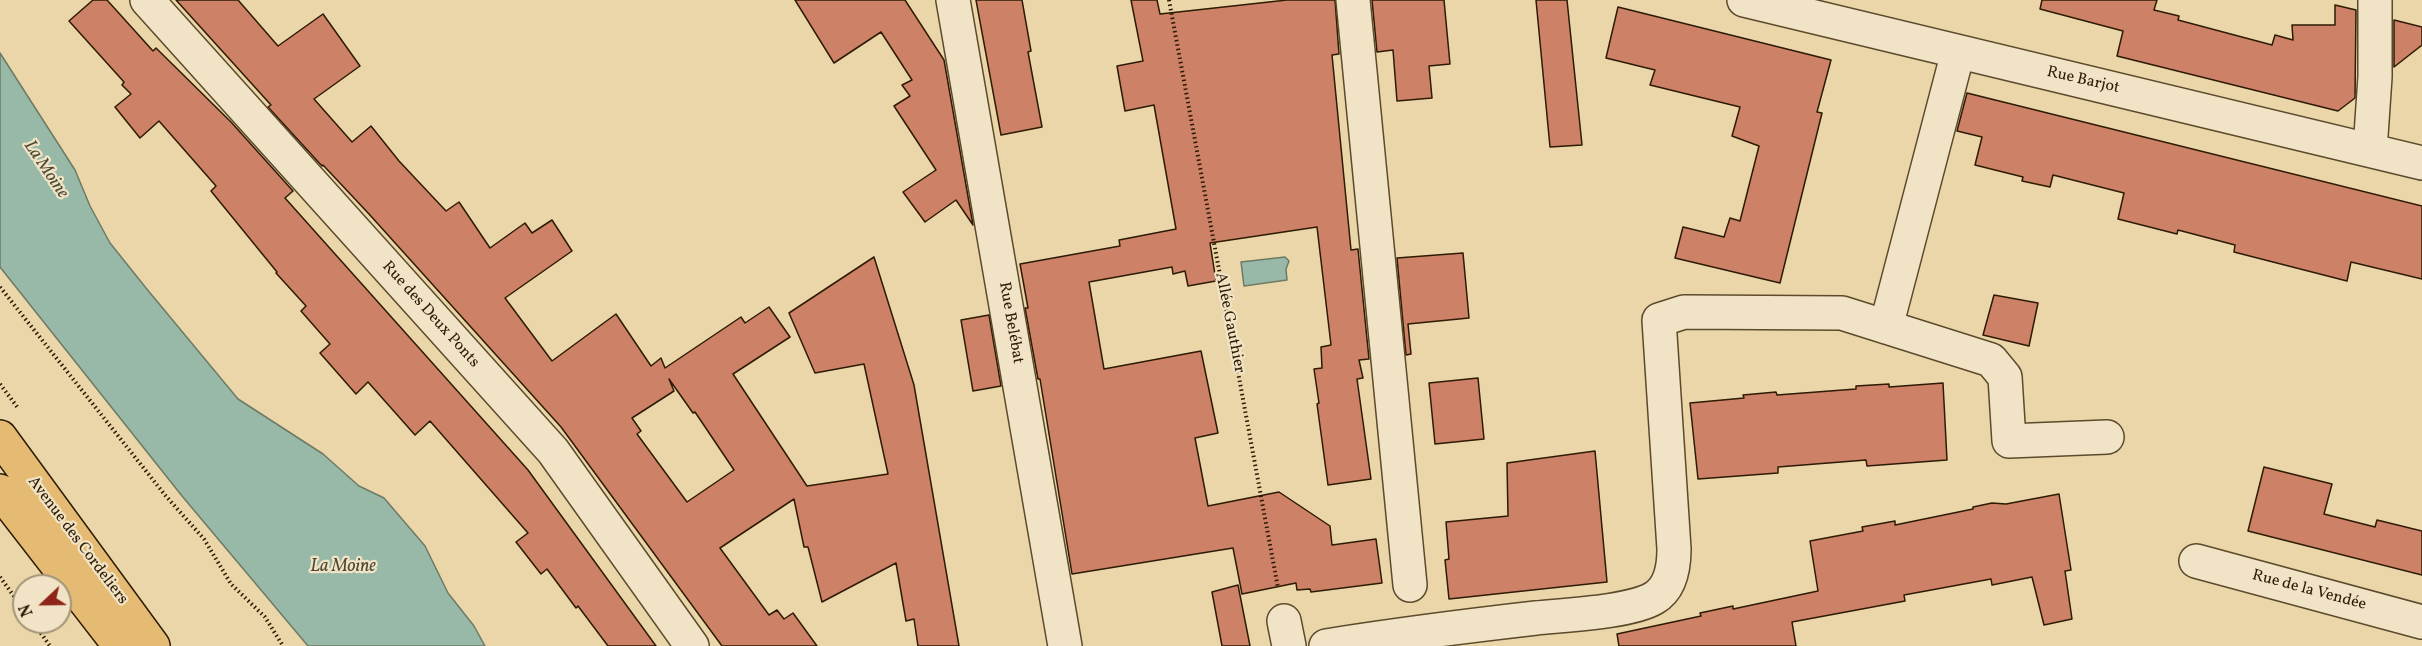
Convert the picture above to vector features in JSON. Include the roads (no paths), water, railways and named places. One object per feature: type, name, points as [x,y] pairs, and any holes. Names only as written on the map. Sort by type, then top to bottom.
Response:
[{"type":"main road","name":"Avenue des Cordeliers","points":[[0,437],[153,646]]},
{"type":"main road","name":"Avenue des Cordeliers","points":[[0,491],[116,644]]},
{"type":"street","name":"Rue des Deux Ponts","points":[[147,0],[553,451],[692,646]]},
{"type":"street","name":"Rue Belébat","points":[[953,0],[1065,646]]},
{"type":"street","points":[[1353,0],[1410,585]]},
{"type":"street","name":"Rue Barjot","points":[[1744,0],[2422,163]]},
{"type":"street","points":[[2370,150],[2375,77],[2375,0]]},
{"type":"street","points":[[1886,327],[1958,52]]},
{"type":"street","points":[[1326,646],[1429,630],[1600,611],[1640,604],[1656,597],[1674,569],[1659,320],[1684,312],[1842,313],[1991,360],[2004,377],[2009,441],[2107,437]]},
{"type":"street","name":"Rue de la Vendée","points":[[2196,561],[2422,622]]},
{"type":"water","name":"La Moine","points":[[0,53],[75,170],[90,206],[110,243],[146,288],[238,399],[323,454],[359,486],[384,498],[425,546],[448,593],[474,626],[485,646],[308,646],[182,496],[0,267]]},
{"type":"water","points":[[1285,257],[1289,261],[1286,269],[1287,280],[1244,286],[1241,262]]}]
